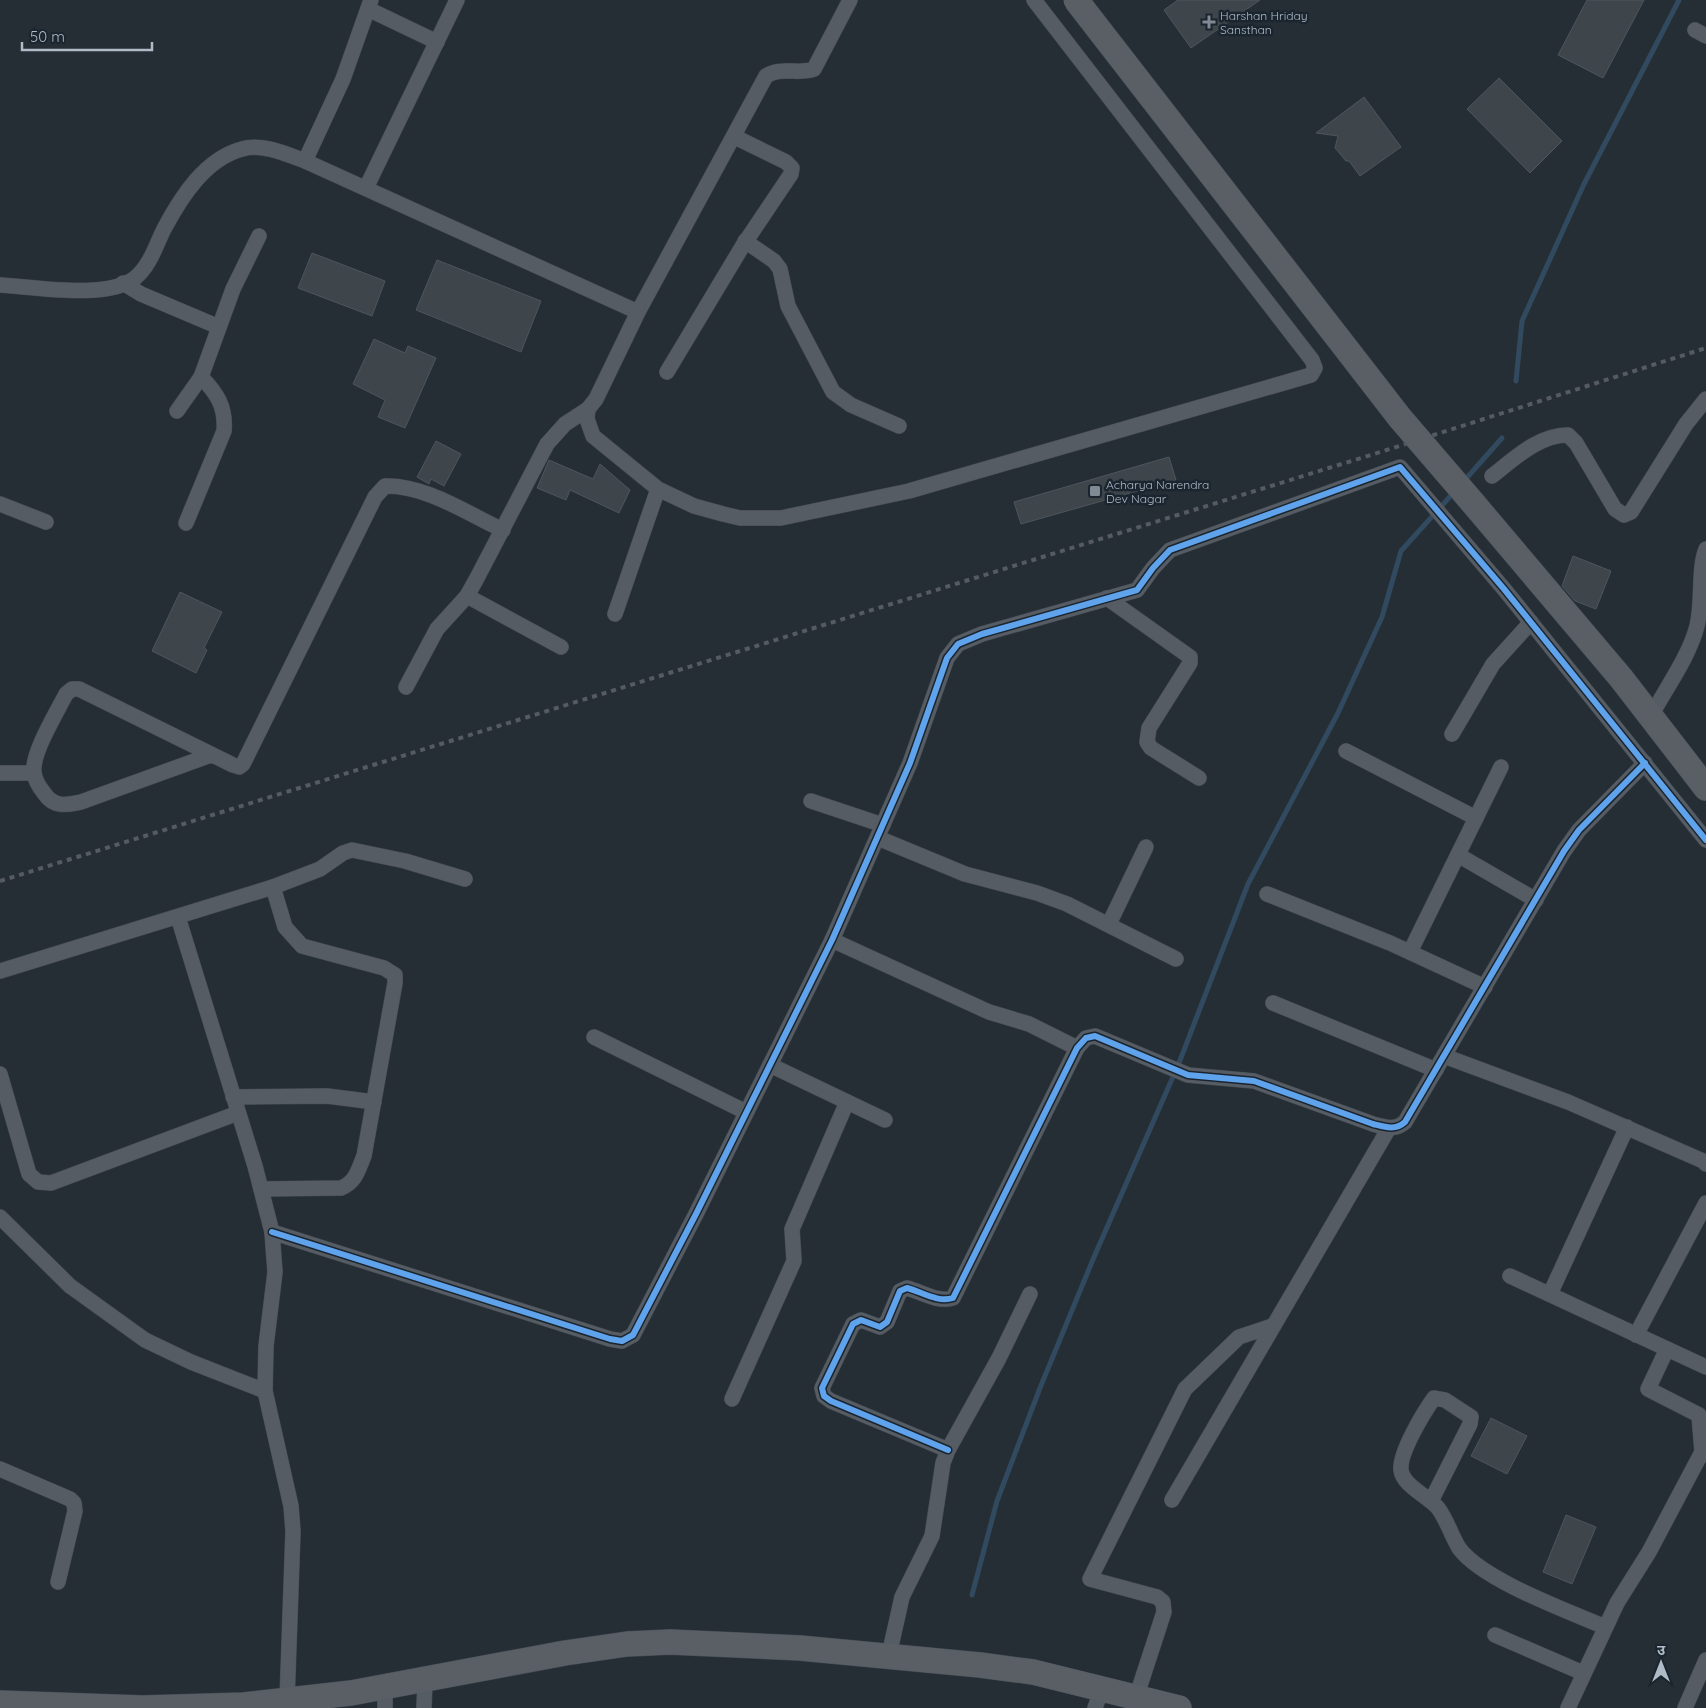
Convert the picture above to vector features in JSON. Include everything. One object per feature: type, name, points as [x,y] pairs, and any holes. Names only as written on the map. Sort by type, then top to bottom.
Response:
[{"type":"main road","points":[[1076,0],[1400,418],[1590,640],[1706,788]]},
{"type":"main road","points":[[6,1705],[143,1708],[244,1705],[287,1701],[385,1697],[425,1680],[565,1653],[626,1644],[670,1642],[734,1643],[888,1655],[1033,1672],[1099,1698],[1179,1708]]},
{"type":"street","points":[[366,188],[457,0]]},
{"type":"street","points":[[406,688],[437,629],[467,596],[554,434],[564,424],[588,408],[596,399],[638,312],[766,76],[781,70],[806,72],[814,69],[850,0]]},
{"type":"street","points":[[588,408],[588,428],[593,436],[658,488],[694,506],[723,514],[761,519],[781,518],[909,491],[1311,375],[1314,368],[1312,360],[1034,0]]},
{"type":"street","points":[[305,161],[343,79],[369,5],[437,42]]},
{"type":"street","points":[[667,372],[745,241],[791,174],[792,168],[786,162],[735,136]]},
{"type":"street","points":[[0,285],[94,291],[114,288],[134,278],[146,265],[180,200],[199,177],[220,159],[243,148],[261,148],[305,161],[638,312]]},
{"type":"street","points":[[177,410],[200,377],[233,289],[259,236]]},
{"type":"street","points":[[745,241],[774,261],[780,269],[788,306],[833,392],[850,405],[899,426]]},
{"type":"street","points":[[123,283],[141,294],[219,327]]},
{"type":"street","points":[[186,522],[224,431],[225,418],[219,397],[200,377]]},
{"type":"street","points":[[1492,476],[1529,447],[1559,435],[1568,435],[1576,443],[1615,509],[1624,515],[1631,512],[1686,424],[1706,399]]},
{"type":"street","points":[[272,1232],[622,1341],[633,1335],[832,940],[910,763],[947,658],[958,644],[982,634],[1137,590],[1153,568],[1170,550],[1400,467],[1531,622],[1706,840]]},
{"type":"street","points":[[211,755],[81,802],[67,805],[56,805],[48,800],[38,785],[34,773],[38,752],[66,694],[72,689],[79,689],[232,765],[239,767],[243,764],[375,497],[385,486],[401,486],[418,490],[502,530]]},
{"type":"street","points":[[615,614],[658,488]]},
{"type":"street","points":[[0,504],[46,522]]},
{"type":"street","points":[[1651,716],[1695,632],[1702,602],[1703,566],[1706,549]]},
{"type":"street","points":[[467,596],[561,647]]},
{"type":"street","points":[[1106,598],[1190,657],[1190,663],[1150,728],[1147,742],[1151,748],[1199,778]]},
{"type":"street","points":[[1452,734],[1493,664],[1531,622]]},
{"type":"street","points":[[1346,751],[1476,818]]},
{"type":"street","points":[[948,1450],[831,1401],[824,1396],[822,1388],[853,1324],[861,1320],[880,1327],[887,1322],[900,1291],[907,1288],[938,1299],[946,1300],[953,1298],[1077,1048],[1086,1038],[1095,1036],[1160,1065],[1188,1075],[1254,1082],[1389,1128],[1399,1128],[1405,1122],[1579,830],[1645,764]]},
{"type":"street","points":[[1410,952],[1501,768]]},
{"type":"street","points":[[0,773],[34,773]]},
{"type":"street","points":[[811,801],[881,832],[965,874],[1059,902],[1109,924],[1176,960]]},
{"type":"street","points":[[1109,924],[1146,847]]},
{"type":"street","points":[[0,971],[273,887],[320,869],[343,853],[352,850],[405,861],[465,879]]},
{"type":"street","points":[[1458,855],[1536,900]]},
{"type":"street","points":[[261,1189],[341,1188],[350,1184],[355,1178],[364,1156],[395,975],[384,968],[302,946],[285,927],[273,887]]},
{"type":"street","points":[[1267,894],[1410,952],[1485,986]]},
{"type":"street","points":[[178,917],[261,1189],[272,1232],[275,1272],[266,1346],[265,1392],[291,1506],[293,1530],[287,1701]]},
{"type":"street","points":[[832,940],[989,1012],[1029,1024],[1077,1048]]},
{"type":"street","points":[[1274,1003],[1436,1070]]},
{"type":"street","points":[[594,1037],[746,1112]]},
{"type":"street","points":[[1444,1056],[1568,1102],[1703,1161],[1706,1164]]},
{"type":"street","points":[[770,1064],[885,1120]]},
{"type":"street","points":[[0,1074],[29,1174],[38,1182],[51,1183],[238,1113]]},
{"type":"street","points":[[233,1097],[327,1096],[374,1102]]},
{"type":"street","points":[[732,1399],[794,1260],[792,1229],[847,1102]]},
{"type":"street","points":[[1550,1294],[1627,1127]]},
{"type":"street","points":[[1172,1500],[1389,1128]]},
{"type":"street","points":[[1636,1335],[1706,1203]]},
{"type":"street","points":[[0,1217],[70,1286],[145,1340],[191,1362],[265,1392]]},
{"type":"street","points":[[1510,1276],[1706,1367]]},
{"type":"street","points":[[888,1655],[902,1597],[932,1536],[942,1463],[999,1358],[1030,1294]]},
{"type":"street","points":[[1134,1702],[1164,1612],[1163,1602],[1157,1597],[1090,1579],[1185,1389],[1239,1337],[1272,1326]]},
{"type":"street","points":[[1568,1708],[1617,1603],[1649,1552],[1704,1454],[1699,1415],[1648,1389],[1667,1349]]},
{"type":"street","points":[[1431,1501],[1470,1424],[1471,1416],[1445,1400],[1434,1398],[1401,1463],[1404,1478],[1431,1501],[1444,1517],[1460,1548],[1471,1560],[1524,1592],[1606,1627]]},
{"type":"street","points":[[0,1469],[70,1499],[74,1503],[76,1511],[58,1582]]},
{"type":"street","points":[[1495,1635],[1584,1673]]},
{"type":"street","points":[[1685,1708],[1700,1689],[1706,1660]]},
{"type":"street","points":[[424,1708],[425,1680]]},
{"type":"building","points":[[1178,0],[1260,0],[1191,48],[1164,10]]},
{"type":"building","points":[[1587,0],[1644,0],[1603,78],[1558,55]]},
{"type":"building","points":[[1499,78],[1562,141],[1530,173],[1467,109]]},
{"type":"building","points":[[1364,97],[1401,147],[1360,176],[1349,161],[1346,161],[1335,148],[1338,136],[1316,133]]},
{"type":"building","points":[[312,253],[385,281],[372,316],[298,288]]},
{"type":"building","points":[[437,260],[541,301],[521,352],[416,310]]},
{"type":"building","points":[[374,339],[405,353],[408,346],[436,358],[405,428],[378,417],[385,400],[353,384]]},
{"type":"building","points":[[436,441],[461,454],[444,486],[431,479],[429,484],[417,477]]},
{"type":"building","name":"Acharya Narendra Dev Nagar","points":[[1169,457],[1176,480],[1021,524],[1014,502]]},
{"type":"building","points":[[549,460],[593,479],[600,464],[630,490],[619,513],[570,490],[566,500],[537,488]]},
{"type":"building","points":[[1573,556],[1611,571],[1596,609],[1575,601],[1562,586]]},
{"type":"building","points":[[180,592],[222,612],[204,648],[207,650],[196,673],[152,651]]},
{"type":"building","points":[[1491,1418],[1527,1436],[1507,1474],[1471,1456]]},
{"type":"building","points":[[1566,1515],[1596,1527],[1572,1584],[1543,1572]]},
{"type":"waterway","points":[[1516,381],[1522,321],[1584,184],[1679,0]]},
{"type":"waterway","points":[[1464,481],[1502,438]]},
{"type":"waterway","points":[[972,1595],[997,1501],[1040,1388],[1094,1257],[1179,1063],[1248,884],[1338,713],[1382,617],[1401,551],[1455,491]]},
{"type":"railway","points":[[0,881],[1390,449],[1706,348]]},
{"type":"cycle path","points":[[272,1232],[610,1339],[622,1341],[633,1335],[696,1214],[832,940],[910,763],[947,658],[958,644],[982,634],[1137,590],[1153,568],[1170,550],[1400,467],[1504,589],[1706,840]]},
{"type":"cycle path","points":[[948,1450],[831,1401],[824,1396],[822,1388],[853,1324],[861,1320],[880,1327],[887,1322],[900,1291],[907,1288],[936,1298],[953,1298],[1077,1048],[1086,1038],[1095,1036],[1188,1075],[1254,1081],[1373,1124],[1390,1128],[1397,1127],[1405,1122],[1564,851],[1579,830],[1645,763]]},
{"type":"place","name":"Harshan Hriday Sansthan","points":[[1209,22]]},
{"type":"place","name":"Acharya Narendra Dev Nagar","points":[[1095,491]]}]
